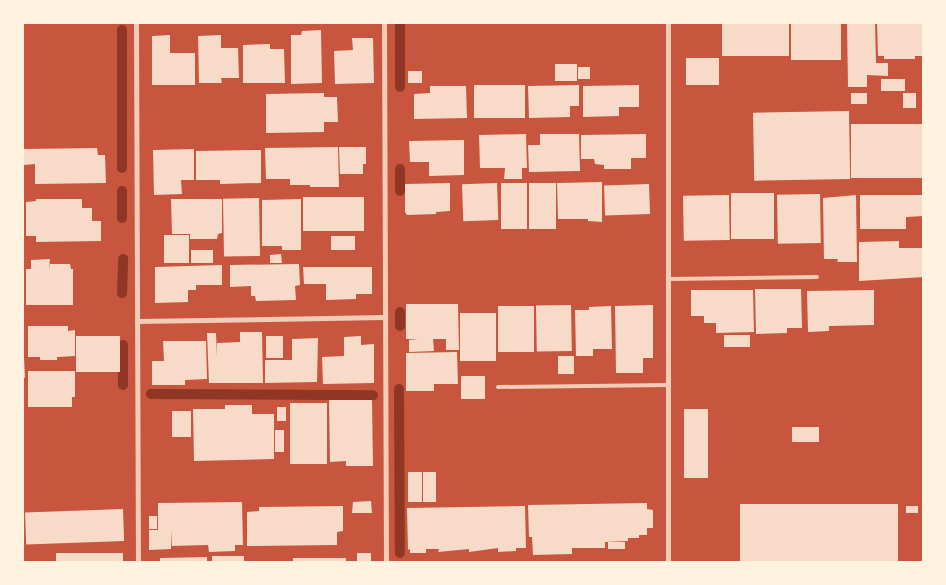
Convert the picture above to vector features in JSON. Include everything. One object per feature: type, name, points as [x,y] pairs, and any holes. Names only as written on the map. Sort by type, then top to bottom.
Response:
[{"type":"street","points":[[136,22],[138,562]]},
{"type":"street","points":[[384,22],[386,562]]},
{"type":"street","points":[[668,22],[668,562]]},
{"type":"street","points":[[137,321],[385,317]]},
{"type":"lane","points":[[668,279],[817,277]]},
{"type":"lane","points":[[498,387],[668,385]]},
{"type":"building","points":[[722,22],[789,22],[789,56],[722,56]]},
{"type":"building","points":[[791,22],[841,22],[841,60],[791,60]]},
{"type":"building","points":[[847,22],[875,22],[876,63],[888,63],[888,76],[867,75],[867,87],[848,87]]},
{"type":"building","points":[[877,22],[922,22],[922,56],[915,56],[915,59],[884,59],[884,56],[878,56]]},
{"type":"building","points":[[321,30],[322,83],[291,84],[291,35],[301,35],[302,31]]},
{"type":"building","points":[[170,35],[170,53],[195,53],[195,85],[152,85],[152,36]]},
{"type":"building","points":[[221,35],[221,48],[238,48],[239,78],[221,78],[222,83],[199,83],[198,36]]},
{"type":"building","points":[[352,38],[373,38],[374,83],[335,84],[334,51],[353,50]]},
{"type":"building","points":[[270,44],[270,49],[284,49],[285,83],[243,83],[243,45]]},
{"type":"building","points":[[686,58],[719,58],[719,85],[686,85]]},
{"type":"building","points":[[555,64],[577,64],[577,81],[555,81]]},
{"type":"building","points":[[578,67],[590,67],[590,79],[578,79]]},
{"type":"building","points":[[408,71],[422,71],[422,83],[408,83]]},
{"type":"building","points":[[881,79],[905,79],[905,91],[881,91]]},
{"type":"building","points":[[474,85],[525,85],[525,118],[474,118]]},
{"type":"building","points":[[579,85],[579,106],[570,106],[570,117],[529,118],[528,86]]},
{"type":"building","points":[[639,85],[639,107],[619,107],[619,116],[583,117],[583,86]]},
{"type":"building","points":[[430,86],[466,86],[467,118],[414,119],[414,94],[430,93]]},
{"type":"building","points":[[324,93],[324,97],[337,97],[338,122],[324,122],[324,132],[266,133],[266,94]]},
{"type":"building","points":[[851,93],[867,93],[867,104],[851,104]]},
{"type":"building","points":[[903,93],[916,93],[916,108],[903,108]]},
{"type":"building","points":[[849,111],[850,179],[754,181],[753,113]]},
{"type":"building","points":[[851,124],[924,124],[924,178],[851,178]]},
{"type":"building","points":[[526,134],[527,168],[522,168],[522,179],[504,179],[505,168],[480,168],[479,135]]},
{"type":"building","points":[[540,134],[579,134],[580,171],[529,172],[528,145],[540,145]]},
{"type":"building","points":[[646,134],[646,158],[631,158],[631,169],[604,169],[604,165],[595,164],[594,159],[581,159],[581,135]]},
{"type":"building","points":[[464,140],[464,175],[429,176],[429,162],[410,162],[409,141]]},
{"type":"building","points":[[338,147],[339,187],[290,185],[290,179],[266,179],[265,148]]},
{"type":"building","points":[[339,147],[366,147],[366,164],[363,164],[363,174],[340,174]]},
{"type":"building","points":[[97,148],[98,155],[105,155],[106,183],[35,184],[35,164],[24,165],[24,149]]},
{"type":"building","points":[[194,149],[194,180],[181,180],[182,194],[154,195],[153,150]]},
{"type":"building","points":[[261,150],[261,183],[220,184],[220,180],[196,180],[196,151]]},
{"type":"building","points":[[602,182],[602,222],[588,221],[588,219],[558,219],[557,183]]},
{"type":"building","points":[[450,183],[450,211],[436,212],[436,214],[407,215],[405,212],[405,184]]},
{"type":"building","points":[[497,183],[498,220],[463,221],[462,184]]},
{"type":"building","points":[[501,183],[527,183],[527,229],[501,229]]},
{"type":"building","points":[[529,183],[556,183],[556,229],[529,229]]},
{"type":"building","points":[[649,184],[650,214],[605,216],[604,186]]},
{"type":"building","points":[[731,193],[774,193],[774,239],[731,239]]},
{"type":"building","points":[[820,194],[821,243],[778,244],[777,195]]},
{"type":"building","points":[[729,195],[730,240],[684,241],[683,196]]},
{"type":"building","points":[[856,195],[857,262],[837,262],[838,259],[824,259],[823,198]]},
{"type":"building","points":[[860,195],[924,195],[924,216],[906,217],[906,229],[860,229]]},
{"type":"building","points":[[303,197],[364,197],[364,231],[303,231]]},
{"type":"building","points":[[259,198],[260,256],[224,257],[223,199]]},
{"type":"building","points":[[36,199],[82,199],[82,208],[92,208],[92,221],[101,221],[101,241],[36,242],[36,236],[26,236],[26,202],[36,201]]},
{"type":"building","points":[[171,199],[222,199],[222,233],[218,234],[217,239],[190,239],[190,234],[172,234]]},
{"type":"building","points":[[301,199],[301,250],[282,250],[282,246],[262,246],[262,200]]},
{"type":"building","points":[[164,235],[189,235],[189,263],[164,263]]},
{"type":"building","points":[[331,236],[355,236],[355,250],[331,250]]},
{"type":"building","points":[[899,241],[899,248],[924,248],[924,277],[859,281],[859,242]]},
{"type":"building","points":[[191,250],[213,250],[213,263],[191,263]]},
{"type":"building","points":[[281,254],[282,263],[270,263],[270,255]]},
{"type":"building","points":[[50,259],[49,269],[50,264],[70,264],[71,269],[73,269],[73,305],[26,305],[26,269],[31,269],[31,260]]},
{"type":"building","points":[[299,264],[300,285],[295,286],[296,300],[256,301],[255,296],[251,296],[251,286],[230,287],[230,265]]},
{"type":"building","points":[[222,265],[222,285],[196,285],[196,290],[188,290],[188,302],[155,303],[155,267]]},
{"type":"building","points":[[303,267],[372,267],[372,294],[356,294],[356,299],[326,300],[326,284],[304,284]]},
{"type":"building","points":[[755,289],[801,289],[802,328],[787,328],[787,333],[756,334]]},
{"type":"building","points":[[691,290],[753,290],[754,332],[716,333],[716,323],[704,323],[704,316],[691,316]]},
{"type":"building","points":[[874,290],[874,325],[829,326],[829,331],[808,332],[807,291]]},
{"type":"building","points":[[406,304],[458,304],[459,350],[446,350],[446,339],[433,339],[434,351],[409,352],[409,340],[418,339],[406,339]]},
{"type":"building","points":[[571,305],[572,351],[537,352],[536,306]]},
{"type":"building","points":[[653,305],[653,358],[643,358],[643,373],[616,373],[615,306]]},
{"type":"building","points":[[498,306],[534,306],[534,352],[498,352]]},
{"type":"building","points":[[611,306],[612,349],[593,349],[593,356],[576,356],[575,310],[589,310],[589,307]]},
{"type":"building","points":[[460,313],[496,313],[496,361],[460,361]]},
{"type":"building","points":[[28,326],[68,326],[68,331],[75,330],[75,356],[57,357],[57,360],[40,360],[40,357],[28,357]]},
{"type":"building","points":[[240,332],[262,332],[263,383],[209,383],[207,333],[216,333],[217,357],[217,343],[240,342]]},
{"type":"building","points":[[724,335],[750,335],[750,347],[724,347]]},
{"type":"building","points":[[76,336],[120,336],[120,372],[76,372]]},
{"type":"building","points":[[266,336],[283,336],[283,358],[266,358]]},
{"type":"building","points":[[361,336],[361,345],[374,344],[374,383],[323,384],[322,357],[344,356],[344,337]]},
{"type":"building","points":[[318,338],[317,382],[265,383],[265,360],[292,360],[292,339]]},
{"type":"building","points":[[163,341],[206,341],[207,379],[185,380],[185,385],[152,385],[152,361],[164,361]]},
{"type":"building","points":[[457,352],[458,384],[434,384],[434,391],[406,391],[406,353]]},
{"type":"building","points":[[558,356],[574,356],[574,374],[558,374]]},
{"type":"building","points":[[22,357],[24,357],[25,378],[22,378]]},
{"type":"building","points":[[28,371],[75,371],[75,397],[72,397],[72,407],[28,407]]},
{"type":"building","points":[[461,376],[485,376],[485,399],[461,399]]},
{"type":"building","points":[[329,400],[372,400],[373,466],[346,466],[346,461],[330,462]]},
{"type":"building","points":[[290,403],[327,403],[327,464],[290,464]]},
{"type":"building","points":[[225,405],[252,405],[252,414],[274,414],[274,459],[194,461],[193,409],[225,409]]},
{"type":"building","points":[[277,407],[286,407],[286,421],[277,421]]},
{"type":"building","points":[[684,409],[708,409],[708,478],[684,478]]},
{"type":"building","points":[[172,411],[191,411],[191,437],[172,437]]},
{"type":"building","points":[[792,427],[819,427],[819,442],[792,442]]},
{"type":"building","points":[[275,430],[284,430],[284,452],[275,452]]},
{"type":"building","points":[[408,472],[422,472],[422,502],[408,502]]},
{"type":"building","points":[[423,472],[436,472],[436,502],[423,502]]},
{"type":"building","points":[[371,501],[372,513],[352,513],[353,502]]},
{"type":"building","points":[[242,502],[243,545],[235,545],[235,551],[209,552],[208,545],[172,546],[172,530],[171,549],[149,550],[149,530],[158,530],[158,503]]},
{"type":"building","points":[[647,503],[647,509],[653,510],[653,528],[647,528],[647,535],[639,535],[639,538],[628,538],[628,541],[605,542],[605,548],[572,548],[572,554],[533,555],[532,537],[529,537],[528,505]]},
{"type":"building","points":[[740,504],[898,504],[898,562],[740,562]]},
{"type":"building","points":[[343,506],[343,531],[337,532],[337,545],[247,546],[247,512],[259,511],[259,507]]},
{"type":"building","points":[[525,506],[526,548],[516,548],[516,551],[498,552],[498,548],[469,552],[469,549],[438,552],[439,549],[426,549],[426,553],[410,553],[410,549],[408,550],[407,508]]},
{"type":"building","points":[[906,506],[918,506],[918,513],[906,513]]},
{"type":"building","points":[[123,509],[124,541],[26,544],[25,512]]},
{"type":"building","points":[[149,516],[157,516],[157,529],[149,529]]},
{"type":"building","points":[[608,542],[625,542],[625,549],[608,549]]},
{"type":"building","points":[[56,553],[123,553],[123,562],[56,562]]},
{"type":"building","points":[[357,553],[371,553],[371,562],[357,562]]},
{"type":"building","points":[[212,556],[244,556],[244,562],[212,562]]},
{"type":"building","points":[[207,557],[207,562],[160,562],[160,558]]},
{"type":"building","points":[[293,558],[346,558],[346,562],[293,562]]},
{"type":"waterway","points":[[400,22],[400,87]]},
{"type":"waterway","points":[[122,30],[122,168]]},
{"type":"waterway","points":[[400,169],[400,191]]},
{"type":"waterway","points":[[122,191],[122,218]]},
{"type":"waterway","points":[[122,293],[123,259]]},
{"type":"waterway","points":[[400,312],[400,326]]},
{"type":"waterway","points":[[123,345],[123,385]]},
{"type":"waterway","points":[[399,389],[400,553]]},
{"type":"waterway","points":[[151,394],[373,395]]}]
